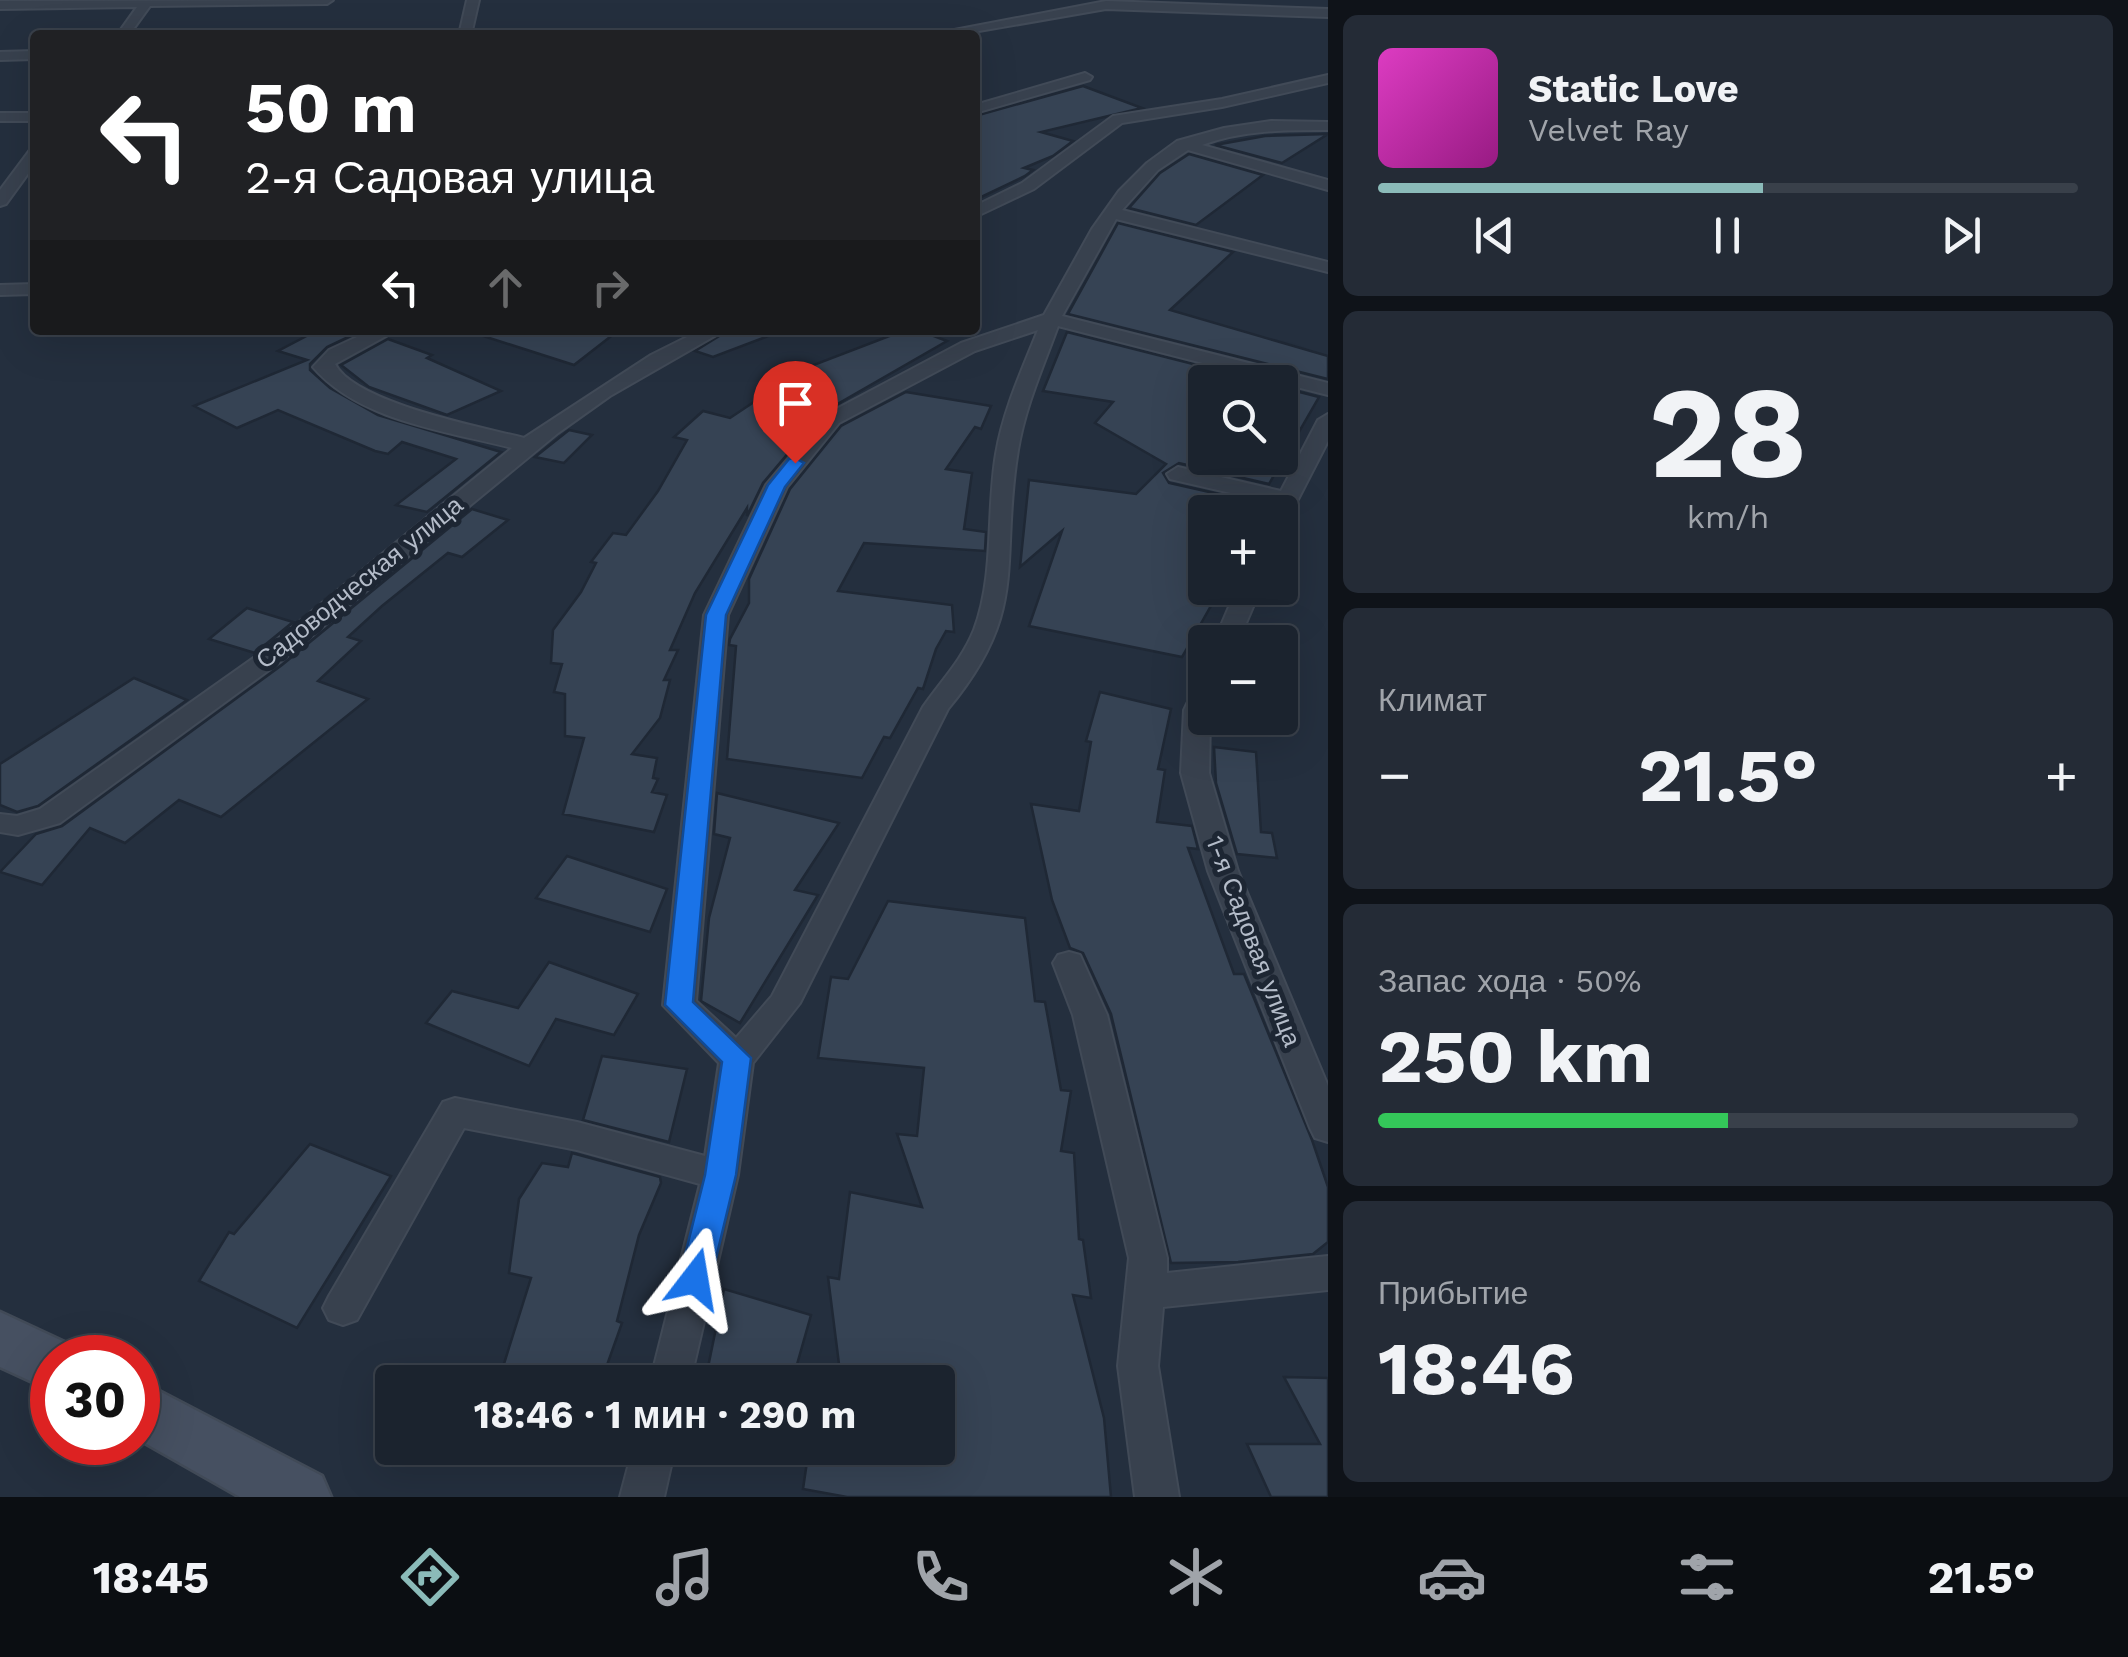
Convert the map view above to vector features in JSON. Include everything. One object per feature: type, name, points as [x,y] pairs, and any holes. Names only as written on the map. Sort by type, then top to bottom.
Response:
[{"type":"main road","points":[[0,1338],[30,1353]]},
{"type":"main road","points":[[160,1420],[300,1497]]},
{"type":"street","points":[[0,5],[327,0]]},
{"type":"street","points":[[466,30],[473,0]]},
{"type":"street","points":[[127,30],[147,2]]},
{"type":"street","points":[[961,30],[1109,2],[1328,13]]},
{"type":"street","points":[[0,56],[30,56]]},
{"type":"street","points":[[980,108],[1085,77]]},
{"type":"street","points":[[980,210],[1028,186],[1118,119],[1222,103],[1328,79]]},
{"type":"street","points":[[0,117],[30,117]]},
{"type":"street","points":[[674,1365],[720,1175],[737,1058],[784,1002],[936,708],[966,670],[989,624],[998,574],[1008,451],[1027,382],[1051,319],[1082,257],[1140,178],[1182,144],[1214,132],[1268,126],[1328,126]]},
{"type":"street","points":[[1182,144],[1328,185]]},
{"type":"street","points":[[2,194],[30,158]]},
{"type":"street","points":[[2,194],[30,191]]},
{"type":"street","points":[[1112,213],[1328,266]]},
{"type":"street","points":[[0,290],[30,289]]},
{"type":"street","points":[[737,1058],[679,1005],[716,615],[777,485],[832,419],[968,347],[1051,319],[1328,389]]},
{"type":"street","points":[[376,335],[328,358],[324,367],[340,384],[388,406],[526,445]]},
{"type":"street","name":"Садоводческая улица","points":[[0,823],[18,826],[50,816],[299,635],[526,445],[663,354],[705,335]]},
{"type":"street","points":[[1289,495],[1328,420]]},
{"type":"street","points":[[1178,474],[1247,495]]},
{"type":"street","name":"1-я Садовая улица","points":[[1196,735],[1195,772],[1223,870],[1328,1128]]},
{"type":"street","points":[[1069,962],[1090,1015],[1148,1258],[1149,1292],[1139,1314],[1137,1364],[1158,1497]]},
{"type":"street","points":[[343,1308],[455,1112],[577,1136],[720,1175]]},
{"type":"street","points":[[1149,1292],[1328,1272]]},
{"type":"street","points":[[642,1497],[650,1465]]},
{"type":"building","points":[[1083,86],[1142,108],[1041,132],[1073,141],[1053,156],[1024,168],[1033,170],[1025,176],[980,198],[980,115]]},
{"type":"building","points":[[1328,134],[1282,163],[1215,145],[1265,136]]},
{"type":"building","points":[[1189,154],[1263,175],[1196,225],[1129,208],[1160,173]]},
{"type":"building","points":[[1118,223],[1233,252],[1170,310],[1328,356],[1328,379],[1298,372],[1298,365],[1272,365],[1068,314]]},
{"type":"building","points":[[1067,332],[1197,365],[1188,365],[1188,465],[1179,463],[1163,473],[1169,483],[1222,495],[1188,495],[1188,605],[1211,605],[1200,625],[1188,625],[1188,646],[1182,657],[1029,626],[1062,531],[1020,567],[1029,480],[1136,494],[1166,464],[1095,423],[1113,402],[1043,391]]},
{"type":"building","points":[[308,335],[352,335],[327,347],[310,364],[310,370],[330,388],[378,415],[501,452],[427,512],[396,505],[456,459],[402,442],[388,454],[375,451],[278,410],[237,428],[194,406],[307,360],[278,351]]},
{"type":"building","points":[[480,335],[613,335],[574,365]]},
{"type":"building","points":[[721,335],[771,335],[713,357],[695,351]]},
{"type":"building","points":[[892,335],[931,335],[947,341],[822,413],[763,483],[747,516],[747,508],[695,593],[670,650],[678,650],[664,680],[670,680],[660,718],[632,754],[657,758],[653,778],[658,779],[652,792],[667,795],[654,832],[563,814],[584,738],[565,736],[565,694],[554,692],[562,664],[551,663],[553,630],[581,592],[596,563],[591,562],[613,533],[626,535],[658,491],[687,440],[674,437],[703,411],[730,418],[803,369]]},
{"type":"building","points":[[388,339],[432,355],[427,358],[501,391],[447,415],[369,387],[341,365]]},
{"type":"building","points":[[906,392],[991,406],[981,429],[975,427],[946,469],[972,473],[964,529],[986,532],[985,551],[864,543],[838,591],[952,605],[954,632],[946,631],[923,689],[918,688],[890,738],[884,737],[862,778],[727,759],[736,646],[729,645],[730,639],[749,603],[749,579],[790,489],[841,426]]},
{"type":"building","points":[[1298,392],[1319,397],[1298,434]]},
{"type":"building","points":[[569,430],[592,435],[564,463],[535,457]]},
{"type":"building","points":[[1230,475],[1274,475],[1269,484]]},
{"type":"building","points":[[472,509],[508,520],[462,557],[448,553],[382,606],[348,637],[361,641],[318,681],[368,699],[221,817],[179,800],[125,843],[90,828],[42,885],[0,872],[36,834],[62,826],[282,665]]},
{"type":"building","points":[[247,608],[293,622],[255,653],[209,639]]},
{"type":"building","points":[[134,678],[187,700],[38,806],[17,812],[0,805],[0,764]]},
{"type":"building","points":[[1100,692],[1171,709],[1158,769],[1165,770],[1157,822],[1192,826],[1198,849],[1188,848],[1234,974],[1244,974],[1312,1140],[1328,1187],[1328,1242],[1313,1254],[1238,1262],[1171,1263],[1111,1014],[1083,953],[1070,948],[1052,900],[1031,804],[1079,811],[1091,742],[1086,741]]},
{"type":"building","points":[[1214,747],[1256,752],[1261,832],[1272,833],[1277,858],[1237,854],[1216,783]]},
{"type":"building","points":[[717,793],[839,823],[795,890],[818,895],[740,1023],[701,1001],[709,918],[730,838],[714,834]]},
{"type":"building","points":[[567,856],[667,889],[650,932],[536,898]]},
{"type":"building","points":[[888,901],[1025,918],[1035,1001],[1045,1002],[1061,1090],[1071,1091],[1061,1151],[1074,1153],[1079,1239],[1083,1240],[1091,1298],[1073,1295],[1104,1418],[1111,1497],[847,1497],[803,1489],[807,1465],[955,1465],[955,1365],[839,1365],[828,1277],[839,1279],[850,1192],[922,1207],[897,1134],[917,1136],[924,1068],[818,1058],[831,977],[848,979]]},
{"type":"building","points":[[549,962],[638,994],[614,1035],[556,1019],[529,1066],[426,1023],[452,991],[518,1008]]},
{"type":"building","points":[[602,1056],[687,1069],[669,1142],[583,1120]]},
{"type":"building","points":[[310,1144],[391,1176],[297,1328],[199,1281],[229,1232],[234,1234]]},
{"type":"building","points":[[572,1153],[660,1177],[639,1235],[617,1321],[622,1323],[607,1365],[504,1365],[531,1278],[509,1273],[519,1199],[542,1163],[568,1167]]},
{"type":"building","points":[[724,1289],[811,1315],[797,1365],[708,1365]]},
{"type":"building","points":[[1284,1377],[1328,1378],[1328,1497],[1271,1497],[1247,1444],[1320,1444]]},
{"type":"route","points":[[695,1279],[720,1175],[737,1058],[679,1005],[716,615],[777,485],[795,463]]}]
